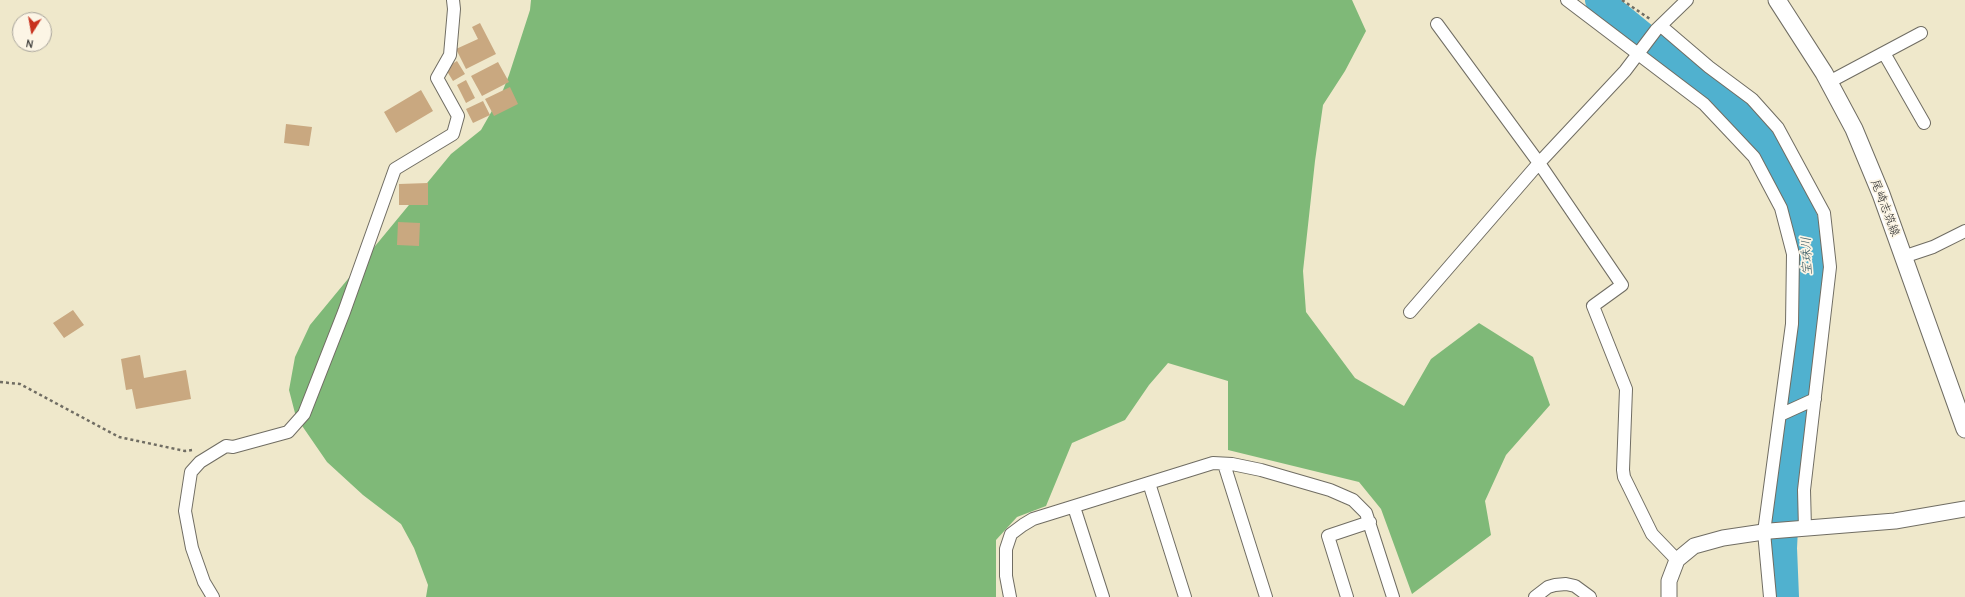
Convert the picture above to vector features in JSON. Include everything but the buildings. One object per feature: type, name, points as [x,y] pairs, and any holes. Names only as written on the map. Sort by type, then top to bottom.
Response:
[{"type":"main road","name":"尾崎志筑線","points":[[1777,0],[1829,82],[1854,130],[1881,194],[1965,429]]},
{"type":"street","points":[[213,597],[204,582],[190,540],[186,511],[192,472],[200,462],[226,446],[233,447],[288,432],[304,414],[344,312],[395,169],[453,134],[458,116],[437,78],[450,55],[454,9],[452,0]]},
{"type":"street","points":[[1567,0],[1638,52],[1704,104],[1754,157],[1781,208],[1793,254],[1792,324],[1767,532],[1770,597]]},
{"type":"street","points":[[1410,312],[1539,163],[1625,71],[1638,52],[1658,28],[1687,0]]},
{"type":"street","points":[[1437,24],[1539,163],[1622,285],[1593,306],[1626,389],[1624,477],[1652,534],[1677,560]]},
{"type":"street","points":[[1658,28],[1752,99],[1778,128],[1824,213],[1830,267],[1804,490],[1802,529]]},
{"type":"street","points":[[1829,82],[1921,33]]},
{"type":"street","points":[[1884,53],[1924,123]]},
{"type":"street","points":[[1903,257],[1933,247],[1965,231]]},
{"type":"street","points":[[1780,415],[1815,399]]},
{"type":"street","points":[[1010,597],[1006,576],[1006,549],[1011,534],[1034,519],[1213,463],[1261,470],[1345,495],[1361,507],[1366,513],[1393,597]]},
{"type":"street","points":[[1224,464],[1266,597]]},
{"type":"street","points":[[1149,483],[1185,597]]},
{"type":"street","points":[[1074,507],[1103,597]]},
{"type":"street","points":[[1669,597],[1669,581],[1677,560],[1694,546],[1723,538],[1767,532],[1895,521],[1965,509]]},
{"type":"street","points":[[1347,597],[1328,536],[1370,522]]},
{"type":"street","points":[[1535,597],[1548,587],[1566,584],[1575,586],[1590,597]]},
{"type":"path","points":[[1622,0],[1658,28]]},
{"type":"path","points":[[0,382],[20,384],[119,438],[185,451],[199,449]]},
{"type":"green space","points":[[531,0],[1352,0],[1366,31],[1345,71],[1323,105],[1315,161],[1303,271],[1306,312],[1355,378],[1404,406],[1431,359],[1479,323],[1533,357],[1550,405],[1506,455],[1485,501],[1491,535],[1412,594],[1381,509],[1359,482],[1228,450],[1228,381],[1168,363],[1149,385],[1125,420],[1072,443],[1046,506],[1017,517],[996,540],[996,597],[426,597],[428,585],[414,548],[401,524],[363,495],[327,462],[296,417],[289,390],[295,357],[310,325],[451,154],[481,130],[501,95],[509,75],[530,10]]},
{"type":"waterway","name":"宝珠川","points":[[1599,0],[1737,113],[1756,131],[1768,145],[1785,176],[1806,225],[1810,259],[1802,372],[1786,489],[1783,548],[1785,597]]}]
